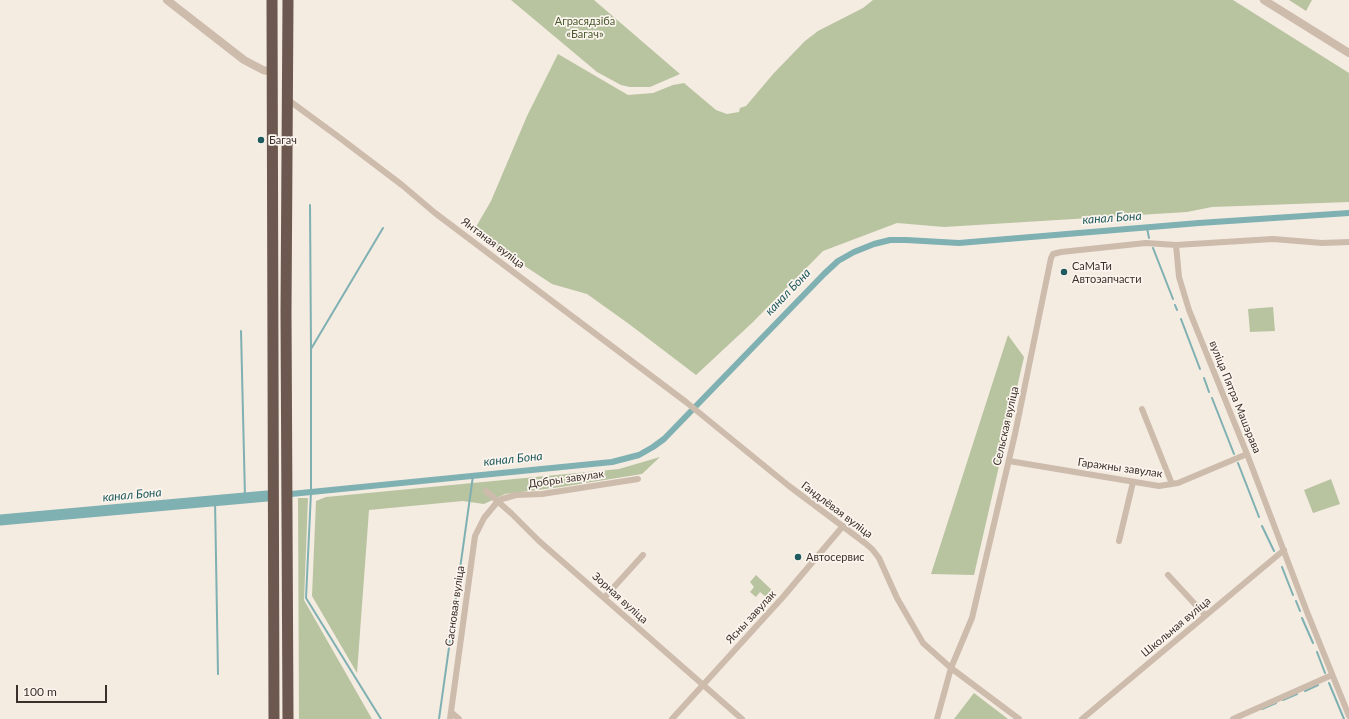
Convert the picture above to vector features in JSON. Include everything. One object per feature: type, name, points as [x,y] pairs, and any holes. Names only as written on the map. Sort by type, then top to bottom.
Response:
[{"type":"highway","points":[[272,0],[274,719]]},
{"type":"highway","points":[[288,0],[286,415],[288,719]]},
{"type":"street","points":[[167,0],[244,60],[263,70],[272,72]]},
{"type":"street","points":[[1264,0],[1349,54]]},
{"type":"street","name":"Янтаная вуліца","points":[[287,99],[402,185],[435,213],[686,402]]},
{"type":"street","points":[[1176,244],[1273,239],[1322,243],[1349,242]]},
{"type":"street","name":"Сельская вуліца","points":[[937,719],[951,668],[972,618],[1009,461],[1053,254],[1146,243],[1176,244]]},
{"type":"street","name":"вуліца Пятра Машэрава","points":[[1176,244],[1179,277],[1189,310],[1349,716]]},
{"type":"street","name":"Гандлёвая вуліца","points":[[686,402],[789,486],[872,549],[879,558],[897,598],[923,644],[951,668],[1019,719]]},
{"type":"street","points":[[1142,409],[1172,484]]},
{"type":"street","name":"Гаражны завулак","points":[[1009,461],[1160,486],[1178,483],[1247,454]]},
{"type":"street","name":"Добры завулак","points":[[498,502],[502,499],[516,495],[542,494],[638,479]]},
{"type":"street","points":[[1119,541],[1133,482]]},
{"type":"street","name":"Зорная вуліца","points":[[486,491],[604,598],[742,719]]},
{"type":"street","name":"Сасновая вуліца","points":[[450,719],[475,536],[484,518],[498,502]]},
{"type":"street","name":"Ясны завулак","points":[[672,719],[783,597],[843,526]]},
{"type":"street","name":"Школьная вуліца","points":[[1082,719],[1284,550]]},
{"type":"street","points":[[604,598],[644,555]]},
{"type":"street","points":[[1168,575],[1205,615]]},
{"type":"street","points":[[1233,719],[1332,675]]},
{"type":"street","points":[[451,712],[459,719]]},
{"type":"green space","name":"Аграсядзіба «Багач»","points":[[511,0],[594,0],[680,74],[650,87],[630,87],[621,85],[597,72]]},
{"type":"green space","points":[[873,0],[1233,0],[1349,73],[1349,202],[1212,207],[1187,212],[944,227],[897,223],[823,251],[753,322],[696,375],[587,294],[552,284],[473,232],[491,201],[527,116],[558,54],[628,95],[653,93],[673,85],[684,83],[716,110],[727,114],[739,112],[740,108],[746,106],[774,73],[805,41],[818,31],[863,8]]},
{"type":"green space","points":[[1289,0],[1312,0],[1306,11]]},
{"type":"green space","points":[[1273,307],[1275,331],[1250,332],[1248,309]]},
{"type":"green space","points":[[1008,335],[1024,357],[974,575],[931,574]]},
{"type":"green space","points":[[660,457],[642,474],[505,494],[484,504],[463,501],[369,510],[357,673],[312,596],[316,501],[326,497],[619,469]]},
{"type":"green space","points":[[1331,479],[1340,504],[1313,513],[1304,490]]},
{"type":"green space","points":[[298,498],[308,498],[304,600],[372,719],[299,719]]},
{"type":"green space","points":[[756,575],[776,594],[771,601],[760,592],[756,597],[750,592],[754,587],[750,582]]},
{"type":"green space","points":[[974,693],[1008,719],[954,719]]},
{"type":"waterway","points":[[310,205],[311,348]]},
{"type":"waterway","name":"канал Бона","points":[[291,494],[612,462],[639,455],[664,439],[838,261],[854,252],[874,244],[890,240],[959,243],[1199,223],[1349,213]]},
{"type":"waterway","points":[[381,719],[306,598],[311,492],[311,349],[383,228]]},
{"type":"waterway","points":[[1147,228],[1149,238]]},
{"type":"waterway","points":[[1153,248],[1173,299]]},
{"type":"waterway","points":[[1175,305],[1177,310]]},
{"type":"waterway","points":[[1181,319],[1200,369]]},
{"type":"waterway","points":[[241,331],[245,497]]},
{"type":"waterway","points":[[1204,378],[1209,392]]},
{"type":"waterway","points":[[1212,398],[1234,454]]},
{"type":"waterway","points":[[1238,463],[1259,517]]},
{"type":"waterway","points":[[439,719],[473,476]]},
{"type":"waterway","name":"канал Бона","points":[[0,520],[267,496]]},
{"type":"waterway","points":[[215,500],[218,674]]},
{"type":"waterway","points":[[1262,526],[1274,551]]},
{"type":"waterway","points":[[1282,567],[1293,595]]},
{"type":"waterway","points":[[1296,601],[1300,611]]},
{"type":"waterway","points":[[1302,618],[1313,643]]},
{"type":"waterway","points":[[1317,652],[1325,673]]},
{"type":"waterway","points":[[1329,683],[1344,719]]},
{"type":"waterway","points":[[1305,691],[1318,685]]},
{"type":"waterway","points":[[1283,700],[1297,694]]},
{"type":"waterway","points":[[1262,709],[1276,703]]},
{"type":"place","name":"Багач","points":[[261,140]]},
{"type":"place","name":"СаМаТи Автоэапчасти","points":[[1064,272]]},
{"type":"place","name":"Автосервис","points":[[798,557]]}]
